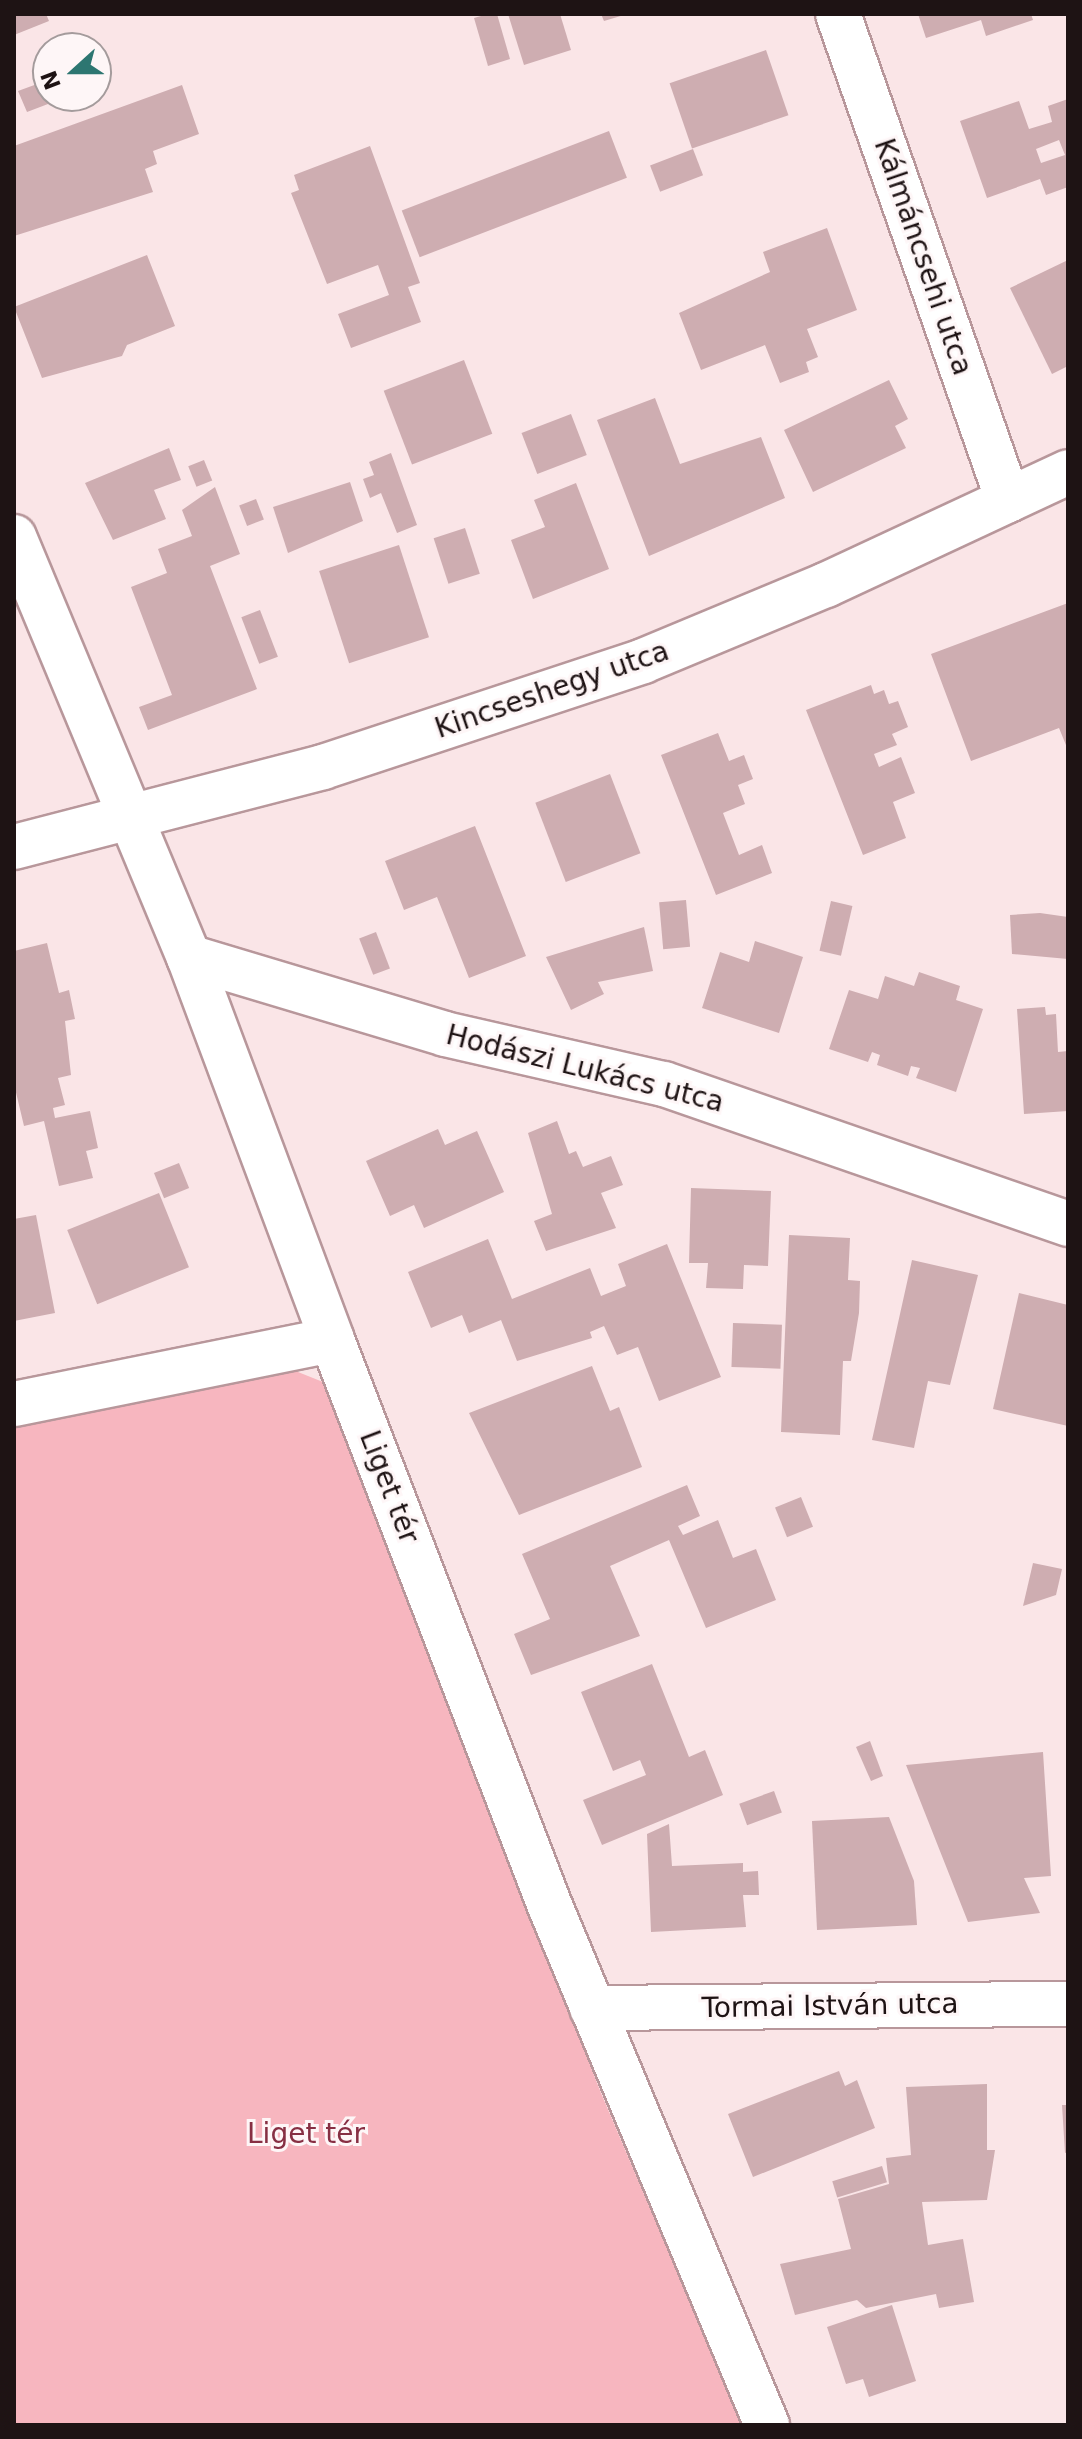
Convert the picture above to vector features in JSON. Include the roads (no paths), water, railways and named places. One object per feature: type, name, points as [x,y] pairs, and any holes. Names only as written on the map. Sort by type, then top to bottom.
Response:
[{"type":"street","name":"Kálmáncsehi utca","points":[[838,14],[1008,500]]},
{"type":"street","name":"Kincseshegy utca","points":[[14,847],[129,821],[323,767],[643,661],[1068,472]]},
{"type":"street","name":"Liget tér","points":[[14,537],[129,821],[189,957],[332,1340],[592,2008],[767,2425]]},
{"type":"street","name":"Hodászi Lukács utca","points":[[189,957],[445,1034],[664,1084],[1068,1224]]},
{"type":"street","points":[[14,1404],[332,1340]]},
{"type":"street","name":"Tormai István utca","points":[[592,2008],[1068,2004]]}]
